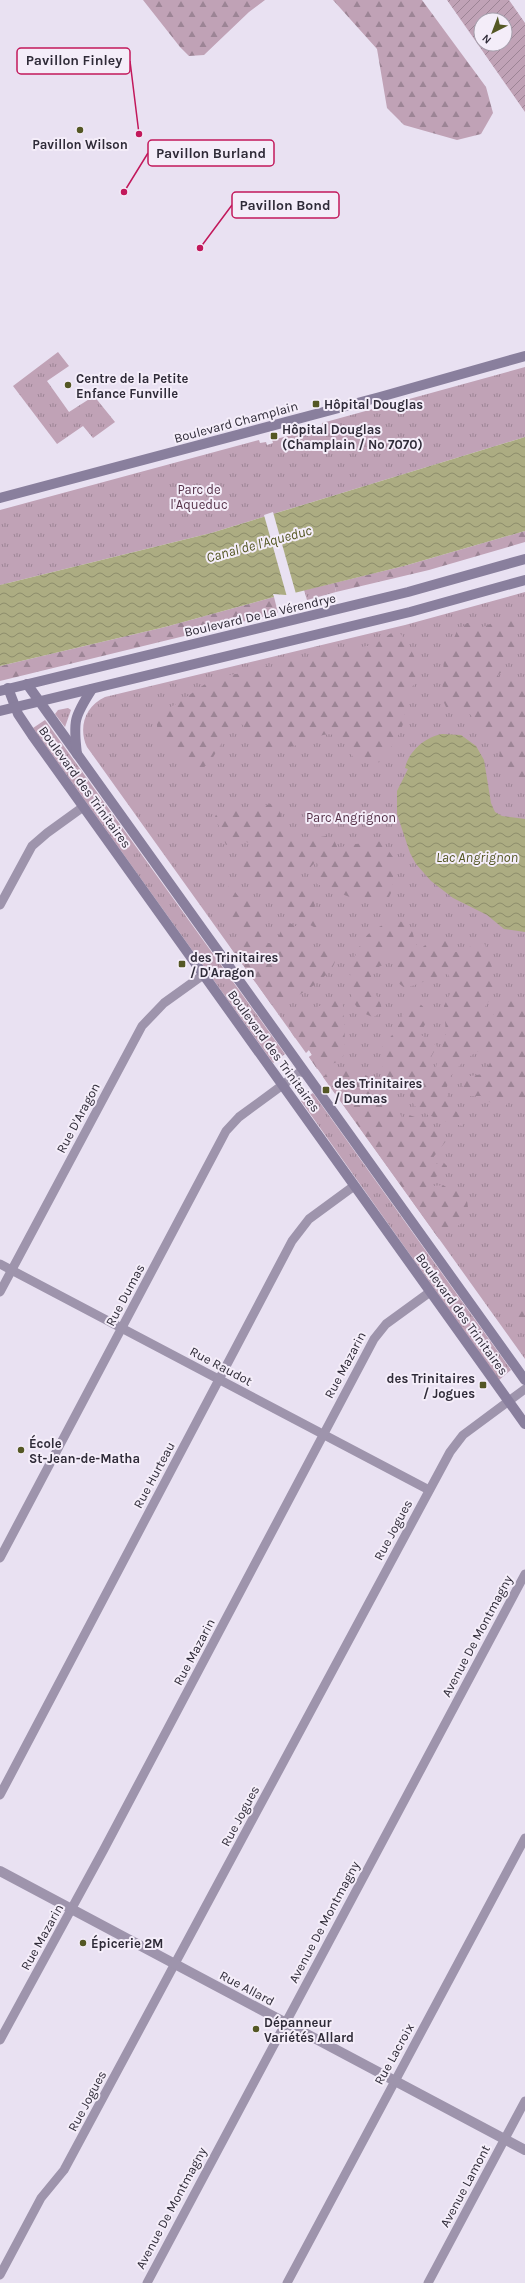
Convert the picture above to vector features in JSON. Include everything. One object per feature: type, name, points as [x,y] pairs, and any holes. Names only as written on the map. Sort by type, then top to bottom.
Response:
[{"type":"main road","name":"Boulevard Champlain","points":[[0,498],[380,397],[525,356]]},
{"type":"main road","name":"Boulevard De La Vérendrye","points":[[4,690],[378,600],[525,559]]},
{"type":"main road","points":[[0,711],[410,612],[525,580]]},
{"type":"main road","name":"Boulevard des Trinitaires","points":[[27,684],[525,1380]]},
{"type":"main road","points":[[78,756],[74,731],[75,719],[92,689]]},
{"type":"main road","name":"Boulevard des Trinitaires","points":[[4,690],[20,718],[83,807],[525,1424]]},
{"type":"street","points":[[0,905],[32,846],[47,833],[83,807]]},
{"type":"street","name":"Rue D'Aragon","points":[[0,1292],[142,1026],[164,1003],[203,975]]},
{"type":"street","name":"Rue Dumas","points":[[0,1558],[226,1131],[239,1117],[303,1070]]},
{"type":"street","name":"Rue Hurteau","points":[[0,1795],[297,1234],[316,1213],[354,1186]]},
{"type":"street","name":"Rue Raudot","points":[[0,1264],[429,1490]]},
{"type":"street","name":"Rue Mazarin","points":[[0,2040],[72,1909],[379,1331],[430,1292]]},
{"type":"street","name":"Rue Jogues","points":[[0,2274],[41,2198],[64,2170],[429,1490],[456,1443],[525,1389]]},
{"type":"street","name":"Avenue De Montmagny","points":[[147,2283],[284,2023],[525,1574]]},
{"type":"street","name":"Rue Lacroix","points":[[287,2283],[394,2080],[525,1838]]},
{"type":"street","name":"Rue Allard","points":[[0,1871],[525,2150]]},
{"type":"street","name":"Avenue Lamont","points":[[428,2283],[525,2101]]},
{"type":"green space","points":[[143,0],[265,0],[249,12],[204,55],[189,56],[180,47]]},
{"type":"green space","points":[[333,0],[422,0],[486,87],[493,113],[481,134],[457,140],[404,125],[387,108],[377,49]]},
{"type":"green space","points":[[447,0],[509,0],[525,23],[525,112],[483,52],[513,52],[513,12],[473,12],[473,37]]},
{"type":"green space","points":[[58,352],[69,366],[47,381],[69,412],[94,396],[115,422],[93,438],[83,426],[57,444],[13,386]]},
{"type":"green space","name":"Parc de l'Aqueduc","points":[[525,367],[525,437],[211,533],[0,585],[0,510],[259,440],[260,443],[266,442],[267,445],[273,443],[272,440],[323,427],[322,423]]},
{"type":"green space","points":[[525,531],[525,542],[429,570],[336,592],[334,583],[404,566]]},
{"type":"green space","points":[[334,583],[336,592],[307,600],[304,590]]},
{"type":"green space","name":"Parc Angrignon","points":[[525,592],[525,1359],[309,1057],[312,1055],[309,1050],[306,1053],[87,747],[84,740],[83,725],[92,706],[105,697],[405,625]]},
{"type":"green space","points":[[274,597],[278,613],[0,681],[0,666],[165,627]]},
{"type":"green space","points":[[506,617],[520,622],[522,626],[512,633],[518,641],[520,648],[516,653],[503,661],[504,670],[498,675],[501,681],[507,677],[514,679],[516,687],[523,690],[525,688],[525,787],[518,782],[500,759],[499,745],[493,736],[479,726],[469,713],[461,707],[451,709],[446,707],[442,698],[444,653],[450,647],[457,631],[467,623],[471,623],[481,630],[483,627]]},
{"type":"green space","points":[[396,630],[403,637],[411,650],[419,670],[419,674],[417,680],[406,695],[405,716],[401,730],[391,748],[380,762],[368,763],[354,758],[340,738],[330,734],[319,736],[294,746],[263,748],[254,746],[242,724],[225,738],[210,762],[203,768],[194,767],[186,763],[161,742],[157,735],[157,720],[151,714],[152,711],[160,711],[176,704],[215,679],[243,673],[259,664],[266,665],[272,670],[289,661],[312,656],[328,647],[356,648],[373,645]]},
{"type":"green space","points":[[68,708],[71,710],[65,727],[55,714],[58,710]]},
{"type":"green space","points":[[45,720],[285,1054],[273,1063],[33,728]]},
{"type":"green space","points":[[273,803],[279,807],[285,834],[294,841],[327,836],[334,840],[338,849],[347,845],[382,841],[395,860],[392,891],[387,901],[357,900],[317,884],[314,878],[318,865],[316,861],[309,869],[296,870],[295,874],[309,887],[314,901],[315,912],[324,925],[323,931],[286,911],[264,894],[244,874],[236,863],[252,848],[249,843],[239,839],[226,845],[215,816],[224,809],[248,813],[256,808]]},
{"type":"green space","points":[[234,881],[235,892],[241,900],[251,898],[277,917],[265,923],[261,928],[268,943],[274,944],[276,942],[286,921],[316,937],[305,946],[306,950],[310,952],[324,944],[334,956],[335,960],[333,966],[323,978],[307,990],[286,1002],[271,1004],[229,945],[238,941],[243,933],[226,915],[231,907],[224,897],[230,883]]},
{"type":"green space","points":[[394,920],[407,924],[410,927],[419,950],[433,939],[446,941],[453,952],[464,950],[482,941],[485,945],[492,967],[493,990],[492,995],[480,1014],[483,1020],[490,1019],[504,1001],[515,995],[525,1000],[525,1036],[523,1041],[525,1044],[525,1100],[513,1098],[501,1110],[481,1096],[468,1096],[463,1092],[463,1083],[470,1076],[483,1074],[487,1068],[492,1056],[490,1049],[479,1051],[468,1058],[454,1072],[448,1082],[448,1099],[458,1113],[462,1121],[462,1126],[434,1117],[418,1109],[411,1099],[408,1089],[403,1081],[389,1079],[383,1072],[381,1048],[395,1031],[405,1010],[412,1002],[416,1002],[422,1006],[430,1015],[420,1034],[437,1046],[429,1061],[429,1066],[433,1069],[436,1067],[446,1035],[444,1006],[454,986],[448,974],[445,974],[405,988],[397,981],[395,973],[395,955],[392,950],[388,949],[384,952],[384,965],[380,966],[376,970],[370,981],[371,987],[380,1002],[380,1012],[374,1017],[363,1012],[355,1004],[351,994],[350,983],[354,958],[359,947],[371,932]]},
{"type":"green space","points":[[339,998],[343,1002],[345,1037],[343,1057],[337,1062],[317,1069],[309,1057],[312,1055],[309,1050],[308,1039],[295,1038],[288,1023],[289,1018],[297,1013]]},
{"type":"green space","points":[[345,1068],[359,1071],[375,1081],[383,1093],[394,1101],[402,1118],[407,1120],[409,1115],[427,1121],[446,1141],[432,1159],[435,1164],[443,1162],[447,1166],[447,1172],[433,1178],[431,1182],[433,1186],[443,1185],[466,1194],[469,1214],[462,1223],[439,1239],[323,1077],[328,1073]]},
{"type":"green space","points":[[313,1093],[511,1370],[499,1380],[301,1101]]},
{"type":"green space","points":[[525,1289],[525,1325],[520,1324],[515,1317],[523,1303]]},
{"type":"water","name":"Canal de l'Aqueduc","points":[[525,437],[525,531],[404,566],[286,595],[273,594],[274,597],[165,627],[0,666],[0,585],[211,533]]},
{"type":"water","name":"Lac Angrignon","points":[[442,734],[461,735],[476,746],[484,760],[491,803],[495,812],[502,816],[525,819],[525,932],[504,929],[487,915],[453,898],[431,881],[416,864],[410,853],[397,814],[397,791],[408,769],[405,768],[410,756],[424,742],[430,738]]},
{"type":"pier","points":[[273,512],[296,594],[287,597],[264,515]]},
{"type":"place","name":"Pavillon Wilson","points":[[80,130]]},
{"type":"place","name":"Pavillon Finley","points":[[139,134]]},
{"type":"place","name":"Pavillon Burland","points":[[124,192]]},
{"type":"place","name":"Pavillon Bond","points":[[200,248]]},
{"type":"place","name":"Centre de la Petite Enfance Funville","points":[[68,385]]},
{"type":"place","name":"Hôpital Douglas","points":[[316,404]]},
{"type":"place","name":"Hôpital Douglas (Champlain / No 7070)","points":[[274,436]]},
{"type":"place","name":"des Trinitaires / D'Aragon","points":[[182,964]]},
{"type":"place","name":"des Trinitaires / Dumas","points":[[326,1090]]},
{"type":"place","name":"des Trinitaires / Jogues","points":[[483,1385]]},
{"type":"place","name":"École St-Jean-de-Matha","points":[[21,1450]]},
{"type":"place","name":"Épicerie 2M","points":[[83,1943]]},
{"type":"place","name":"Dépanneur Variétés Allard","points":[[256,2029]]}]
